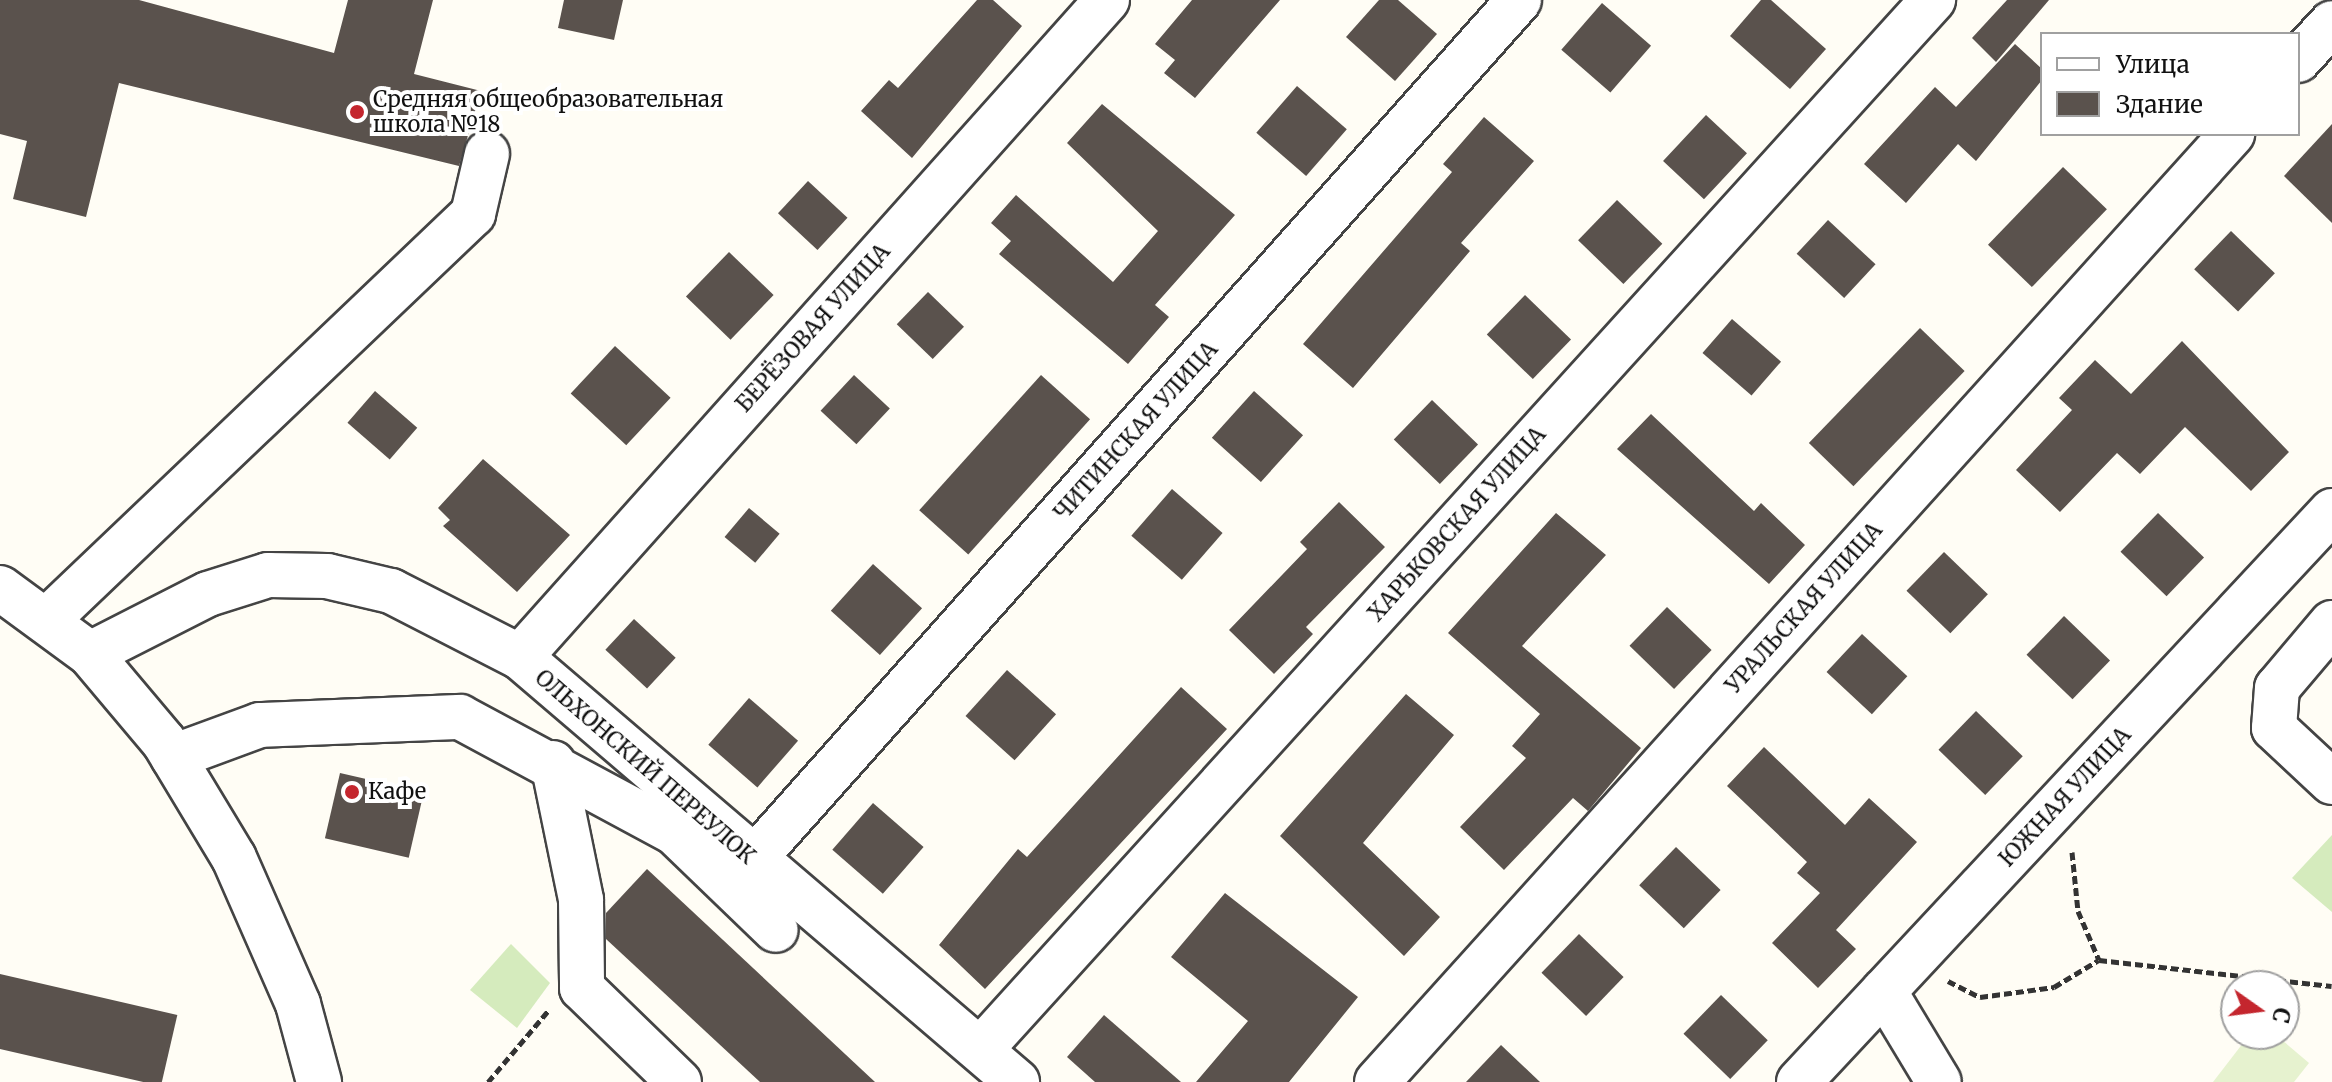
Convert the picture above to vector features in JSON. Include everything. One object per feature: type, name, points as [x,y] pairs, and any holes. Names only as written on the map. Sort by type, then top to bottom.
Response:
[{"type":"street","name":"БЕРЁЗОВАЯ УЛИЦА","points":[[520,657],[1107,0]]},
{"type":"street","name":"ЧИТИНСКАЯ УЛИЦА","points":[[752,861],[1519,0]]},
{"type":"street","name":"ХАРЬКОВСКАЯ УЛИЦА","points":[[981,1049],[1933,0]]},
{"type":"street","points":[[2300,58],[2332,23]]},
{"type":"street","name":"УРАЛЬСКАЯ УЛИЦА","points":[[1377,1082],[2230,136]]},
{"type":"street","points":[[46,621],[473,214],[487,154]]},
{"type":"street","name":"ЮЖНАЯ УЛИЦА","points":[[1799,1082],[2332,511]]},
{"type":"street","name":"ОЛЬХОНСКИЙ ПЕРЕУЛОК","points":[[90,654],[208,594],[268,575],[327,576],[391,591],[520,657],[752,861],[1017,1082]]},
{"type":"street","points":[[0,588],[90,654],[173,757],[234,858],[298,1004],[319,1082]]},
{"type":"street","points":[[2332,623],[2277,688],[2274,728],[2332,782]]},
{"type":"street","points":[[173,757],[260,725],[460,717],[553,763],[674,832],[776,930]]},
{"type":"street","points":[[553,763],[581,900],[582,988],[679,1082]]},
{"type":"street","points":[[1898,976],[1939,1082]]},
{"type":"path","points":[[2072,790],[2078,911],[2099,960]]},
{"type":"path","points":[[1898,976],[1980,997],[2054,987],[2099,960],[2332,986]]},
{"type":"path","points":[[488,1082],[582,971]]},
{"type":"green space","points":[[2332,835],[2332,912],[2292,878]]},
{"type":"green space","points":[[511,944],[550,983],[517,1028],[470,990]]},
{"type":"green space","points":[[2238,1050],[2294,1050],[2309,1063],[2294,1082],[2213,1082]]},
{"type":"building","name":"Средняя общеобразовательная школа №18","points":[[0,0],[139,0],[334,53],[348,0],[433,0],[414,74],[481,91],[459,166],[119,83],[86,217],[13,199],[27,141],[0,134]]},
{"type":"building","points":[[564,0],[623,0],[614,40],[558,28]]},
{"type":"building","points":[[977,0],[993,0],[1022,26],[912,158],[861,111],[889,80],[898,88]]},
{"type":"building","points":[[1192,0],[1280,0],[1195,98],[1164,73],[1175,60],[1155,44]]},
{"type":"building","points":[[1379,0],[1398,0],[1437,34],[1395,81],[1346,37]]},
{"type":"building","points":[[1761,0],[1771,0],[1826,49],[1790,89],[1730,36]]},
{"type":"building","points":[[2007,0],[2049,0],[1996,62],[1972,38]]},
{"type":"building","points":[[1602,3],[1651,46],[1610,92],[1561,50]]},
{"type":"building","points":[[2015,44],[2040,67],[2040,82],[1976,161],[1958,144],[1906,203],[1864,164],[1935,87],[1956,107]]},
{"type":"building","points":[[1297,86],[1347,129],[1306,176],[1256,133]]},
{"type":"building","points":[[1102,104],[1235,215],[1155,305],[1169,317],[1128,364],[999,254],[1011,241],[991,223],[1016,195],[1113,282],[1158,231],[1067,143]]},
{"type":"building","points":[[1706,115],[1747,153],[1704,199],[1663,161]]},
{"type":"building","points":[[1484,117],[1534,161],[1461,243],[1470,251],[1353,388],[1303,344],[1452,172],[1443,164]]},
{"type":"building","points":[[2332,124],[2332,223],[2284,176]]},
{"type":"building","points":[[2063,167],[2107,209],[2032,287],[1988,245]]},
{"type":"building","points":[[808,181],[847,218],[817,250],[778,213]]},
{"type":"building","points":[[1617,200],[1662,244],[1623,284],[1578,240]]},
{"type":"building","points":[[1828,220],[1876,264],[1844,298],[1797,254]]},
{"type":"building","points":[[2231,231],[2275,273],[2238,311],[2194,269]]},
{"type":"building","points":[[729,252],[774,295],[731,340],[686,297]]},
{"type":"building","points":[[928,292],[964,327],[933,359],[897,324]]},
{"type":"building","points":[[1525,295],[1571,339],[1533,379],[1487,335]]},
{"type":"building","points":[[1732,319],[1781,362],[1752,396],[1702,353]]},
{"type":"building","points":[[1920,328],[1965,371],[1853,486],[1809,443]]},
{"type":"building","points":[[2182,341],[2289,452],[2251,491],[2185,427],[2140,474],[2117,453],[2060,512],[2016,470],[2072,410],[2059,398],[2095,360],[2131,394]]},
{"type":"building","points":[[615,346],[671,398],[626,445],[571,394]]},
{"type":"building","points":[[854,375],[890,408],[856,444],[821,411]]},
{"type":"building","points":[[1041,375],[1090,419],[968,554],[919,510]]},
{"type":"building","points":[[375,391],[417,428],[390,459],[347,423]]},
{"type":"building","points":[[1254,391],[1303,435],[1261,482],[1212,438]]},
{"type":"building","points":[[1432,400],[1478,444],[1440,484],[1394,440]]},
{"type":"building","points":[[1651,414],[1754,511],[1761,503],[1805,545],[1769,584],[1617,449]]},
{"type":"building","points":[[483,459],[570,535],[517,592],[443,526],[450,520],[438,508]]},
{"type":"building","points":[[1172,489],[1223,533],[1182,580],[1131,536]]},
{"type":"building","points":[[1339,502],[1385,547],[1306,627],[1313,634],[1274,674],[1229,630],[1307,549],[1300,542]]},
{"type":"building","points":[[749,508],[780,534],[755,563],[725,537]]},
{"type":"building","points":[[1556,513],[1606,555],[1522,646],[1641,748],[1588,811],[1573,798],[1504,870],[1460,827],[1526,758],[1512,746],[1540,714],[1448,633]]},
{"type":"building","points":[[2158,513],[2204,557],[2167,596],[2120,552]]},
{"type":"building","points":[[1944,552],[1988,594],[1950,633],[1906,591]]},
{"type":"building","points":[[873,564],[922,608],[880,655],[831,611]]},
{"type":"building","points":[[1667,607],[1712,650],[1674,689],[1629,646]]},
{"type":"building","points":[[2064,616],[2110,660],[2073,699],[2026,655]]},
{"type":"building","points":[[634,619],[676,658],[647,689],[605,650]]},
{"type":"building","points":[[1862,634],[1907,676],[1872,714],[1827,672]]},
{"type":"building","points":[[1007,670],[1056,714],[1015,760],[966,716]]},
{"type":"building","points":[[1181,687],[1227,729],[985,989],[939,945],[1018,849],[1027,857]]},
{"type":"building","points":[[1406,694],[1454,735],[1363,843],[1440,917],[1404,956],[1280,836]]},
{"type":"building","points":[[749,698],[798,741],[757,787],[708,745]]},
{"type":"building","points":[[1976,711],[2023,756],[1985,795],[1938,750]]},
{"type":"building","points":[[1764,747],[1845,825],[1869,798],[1917,842],[1836,930],[1856,949],[1818,988],[1772,943],[1820,893],[1797,873],[1807,862],[1727,786]]},
{"type":"building","points":[[340,773],[424,792],[409,858],[325,838]]},
{"type":"building","points":[[873,803],[924,847],[883,894],[832,850]]},
{"type":"building","points":[[1676,847],[1721,890],[1684,928],[1639,885]]},
{"type":"building","points":[[647,869],[875,1082],[760,1082],[606,939],[606,913]]},
{"type":"building","points":[[1225,893],[1358,997],[1289,1082],[1196,1082],[1248,1021],[1171,957]]},
{"type":"building","points":[[1579,934],[1624,977],[1586,1016],[1541,973]]},
{"type":"building","points":[[0,974],[177,1015],[162,1082],[143,1082],[0,1049]]},
{"type":"building","points":[[1721,995],[1768,1040],[1730,1079],[1683,1034]]},
{"type":"building","points":[[1104,1015],[1181,1082],[1095,1082],[1067,1057]]},
{"type":"building","points":[[1501,1045],[1540,1082],[1466,1082]]},
{"type":"place","name":"Средняя общеобразовательная школа №18","points":[[357,112]]},
{"type":"place","name":"Кафе","points":[[352,792]]}]
